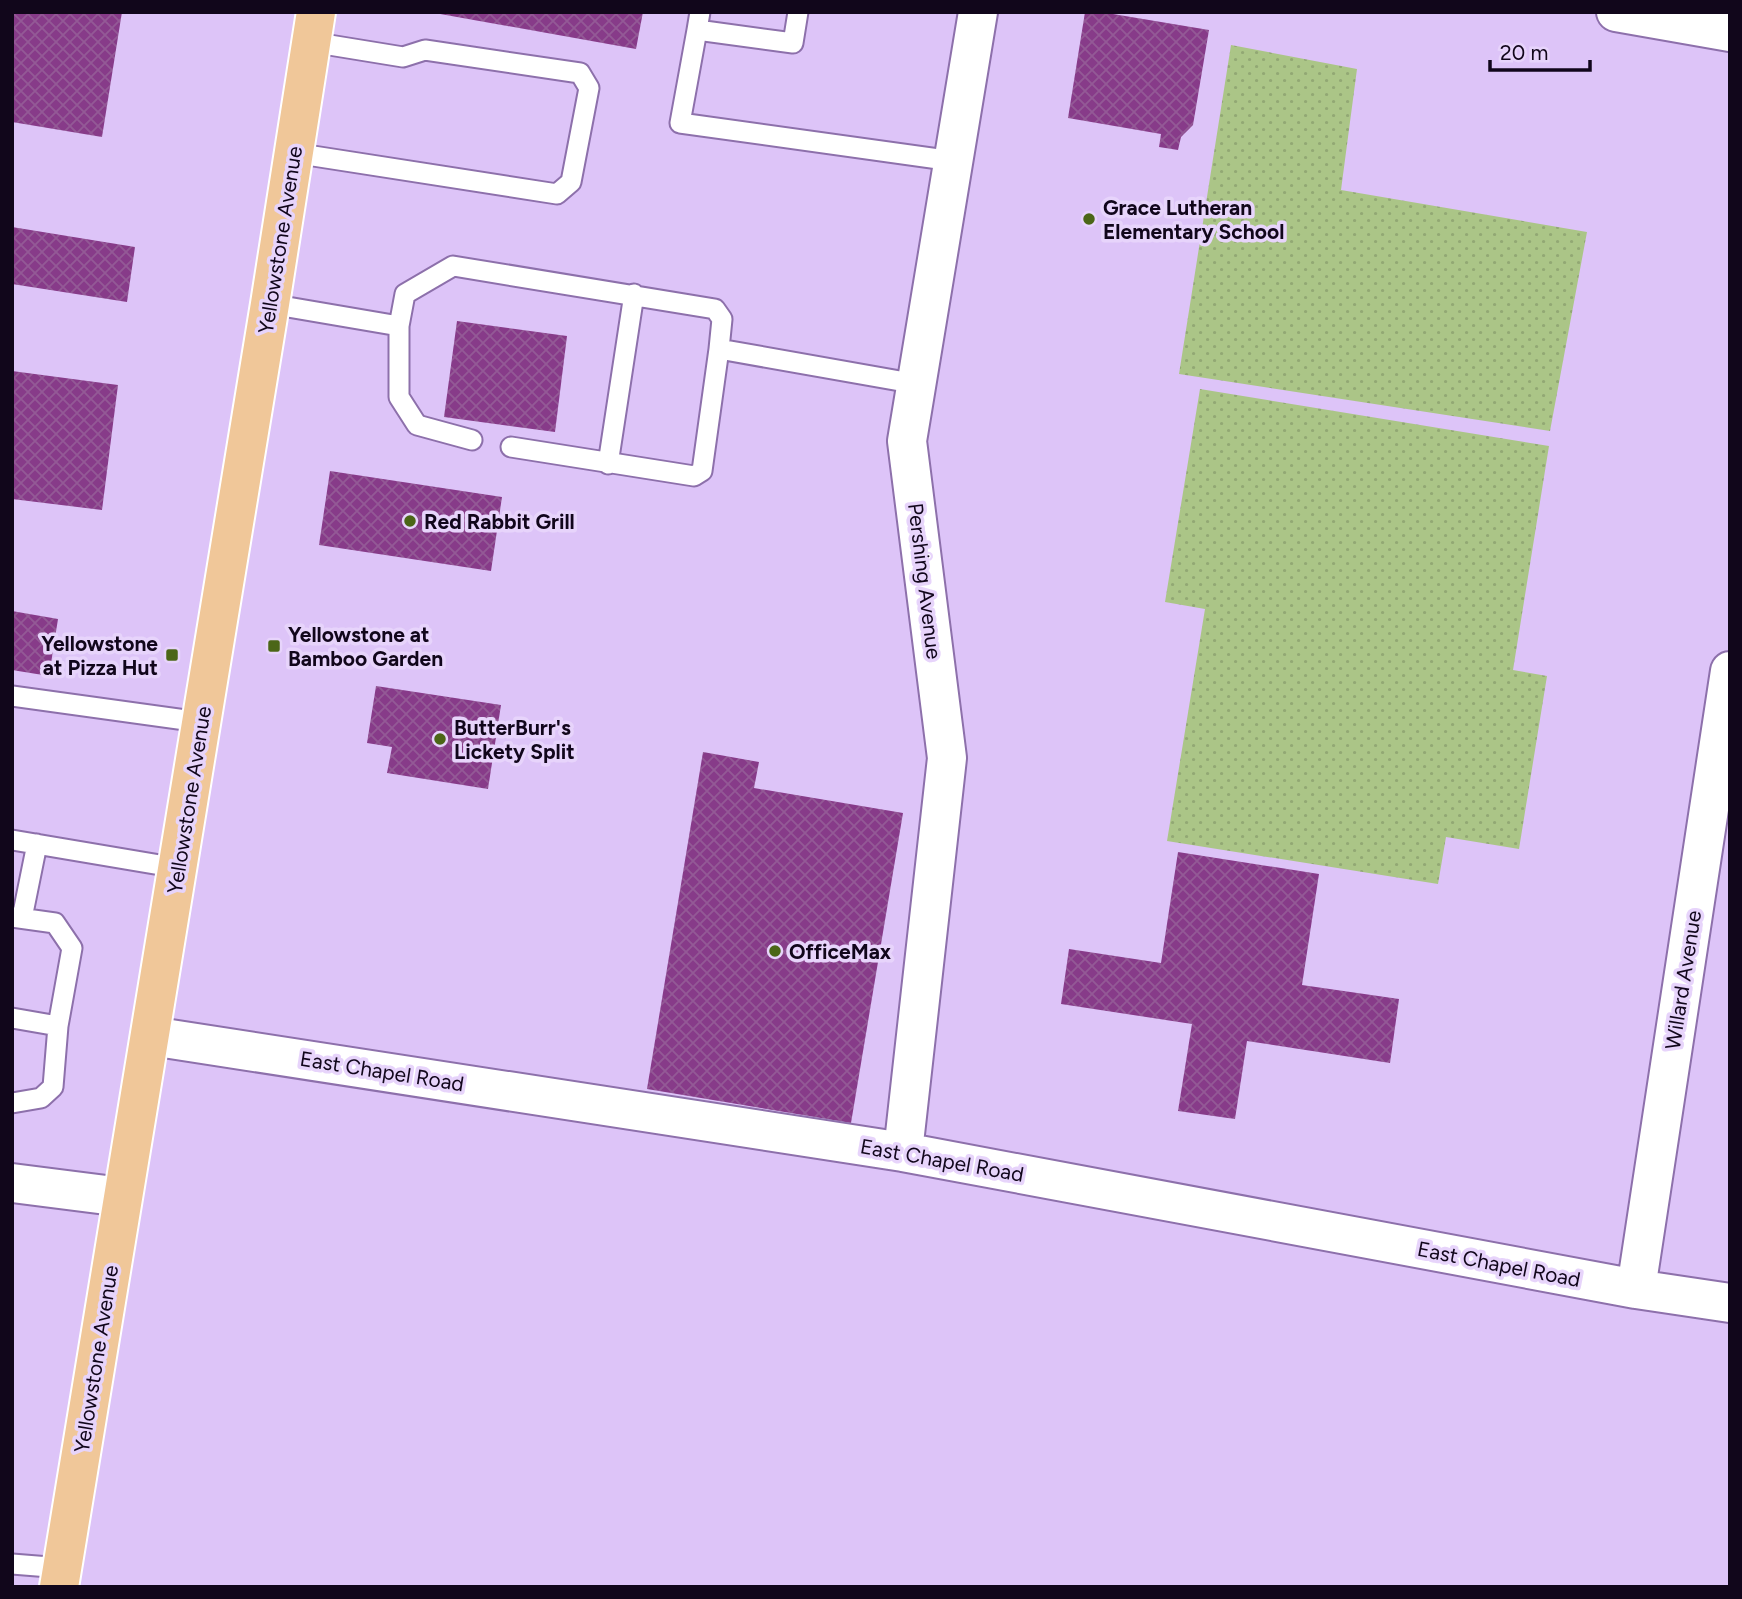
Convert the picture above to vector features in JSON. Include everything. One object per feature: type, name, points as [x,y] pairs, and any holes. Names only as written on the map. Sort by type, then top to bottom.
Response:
[{"type":"main road","name":"Yellowstone Avenue","points":[[61,1578],[313,27]]},
{"type":"street","name":"Pershing Avenue","points":[[903,1152],[947,758],[907,441],[978,12]]},
{"type":"street","points":[[1616,12],[1730,32]]},
{"type":"street","name":"Willard Avenue","points":[[1636,1289],[1730,671]]},
{"type":"street","name":"East Chapel Road","points":[[151,1035],[903,1152],[1636,1289],[1730,1303]]},
{"type":"street","points":[[12,1183],[122,1197]]},
{"type":"lane","points":[[798,12],[793,43],[699,21],[680,122],[953,161]]},
{"type":"lane","points":[[294,153],[557,194],[571,182],[589,89],[580,73],[425,50],[403,57],[313,27]]},
{"type":"lane","points":[[472,440],[417,425],[399,397],[399,326],[405,294],[453,266],[715,309],[722,319],[702,471],[694,476],[511,447]]},
{"type":"lane","points":[[608,464],[634,294]]},
{"type":"lane","points":[[270,304],[399,326]]},
{"type":"lane","points":[[719,349],[917,384]]},
{"type":"lane","points":[[12,696],[200,722]]},
{"type":"lane","points":[[12,840],[178,868]]},
{"type":"lane","points":[[12,1103],[41,1098],[53,1087],[58,1026],[72,948],[55,923],[17,917],[37,845]]},
{"type":"lane","points":[[12,1018],[58,1026]]},
{"type":"lane","points":[[12,1564],[61,1578]]},
{"type":"green space","points":[[1231,45],[1357,69],[1341,190],[1587,232],[1550,431],[1179,374]]},
{"type":"green space","points":[[1200,389],[1549,446],[1513,670],[1547,676],[1519,849],[1446,837],[1438,884],[1167,841],[1205,609],[1165,602]]},
{"type":"building","points":[[12,12],[122,12],[102,137],[12,122]]},
{"type":"building","points":[[429,12],[643,12],[636,49]]},
{"type":"building","name":"Grace Lutheran Elementary School","points":[[1085,12],[1101,12],[1209,30],[1193,125],[1181,137],[1178,150],[1159,147],[1161,134],[1068,118]]},
{"type":"building","points":[[12,227],[135,247],[127,302],[12,284]]},
{"type":"building","points":[[457,321],[567,336],[555,432],[444,417]]},
{"type":"building","points":[[12,371],[118,385],[102,510],[12,499]]},
{"type":"building","name":"Red Rabbit Grill","points":[[330,471],[502,497],[491,571],[319,545]]},
{"type":"building","points":[[12,611],[58,619],[49,676],[12,670]]},
{"type":"building","points":[[376,686],[501,705],[488,789],[387,773],[392,747],[367,743]]},
{"type":"building","name":"OfficeMax","points":[[703,752],[759,762],[754,788],[903,813],[851,1123],[647,1089]]},
{"type":"building","points":[[1178,852],[1319,874],[1302,985],[1399,999],[1390,1063],[1247,1041],[1235,1119],[1178,1111],[1192,1024],[1061,1004],[1069,949],[1161,963]]},
{"type":"place","name":"Grace Lutheran Elementary School","points":[[1089,219]]},
{"type":"place","name":"Red Rabbit Grill","points":[[410,521]]},
{"type":"place","name":"Yellowstone at Bamboo Garden","points":[[274,646]]},
{"type":"place","name":"Yellowstone at Pizza Hut","points":[[172,655]]},
{"type":"place","name":"ButterBurr's Lickety Split","points":[[440,739]]},
{"type":"place","name":"OfficeMax","points":[[775,951]]}]
